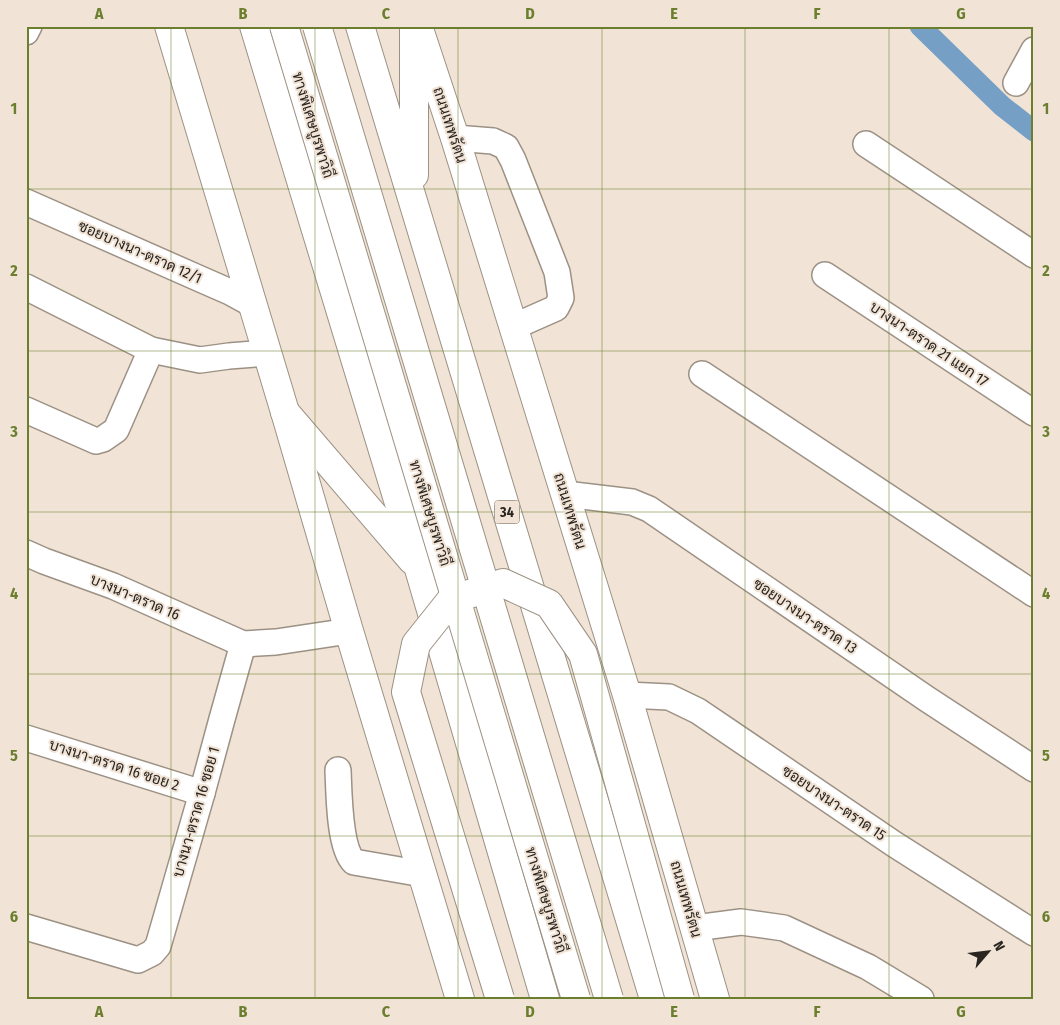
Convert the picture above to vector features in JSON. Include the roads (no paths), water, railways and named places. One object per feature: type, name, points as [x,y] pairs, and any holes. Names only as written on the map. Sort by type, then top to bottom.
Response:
[{"type":"main road","points":[[169,26],[460,999]]},
{"type":"main road","points":[[254,26],[419,569],[545,999]]},
{"type":"main road","name":"ทางพิเศษบูรพาวิถี","points":[[284,26],[576,999]]},
{"type":"main road","points":[[317,26],[609,999]]},
{"type":"main road","name":"34","points":[[360,26],[654,999]]},
{"type":"main road","points":[[414,203],[416,26]]},
{"type":"main road","name":"ถนนเทพรัตน","points":[[416,26],[455,138],[565,494],[715,999]]},
{"type":"main road","points":[[285,412],[419,569]]},
{"type":"main road","points":[[500,999],[406,692],[416,644],[451,600],[502,583],[549,604],[583,654],[680,999]]},
{"type":"street","points":[[26,32],[29,26]]},
{"type":"street","points":[[1016,83],[1034,50]]},
{"type":"street","points":[[455,138],[493,141],[506,147],[513,160],[557,272],[561,298],[556,308],[513,327]]},
{"type":"street","points":[[866,144],[1034,255]]},
{"type":"street","name":"ซอยบางนา-ตราด 12/1","points":[[26,202],[230,292],[252,304]]},
{"type":"street","name":"บางนา-ตราด 21 แยก 17","points":[[825,275],[1034,413]]},
{"type":"street","points":[[26,287],[151,350],[200,360],[268,353]]},
{"type":"street","points":[[26,410],[96,441],[103,439],[116,430],[151,350]]},
{"type":"street","points":[[702,374],[1034,594]]},
{"type":"street","name":"ซอยบางนา-ตราด 13","points":[[565,494],[632,502],[649,509],[926,699],[1034,769]]},
{"type":"street","name":"บางนา-ตราด 16","points":[[26,553],[113,586],[243,644]]},
{"type":"street","points":[[243,644],[276,642],[349,631]]},
{"type":"street","name":"บางนา-ตราด 16 ซอย 1","points":[[26,927],[138,960],[152,953],[158,946],[243,644]]},
{"type":"street","name":"ซอยบางนา-ตราด 15","points":[[626,695],[669,697],[698,711],[894,844],[1034,933]]},
{"type":"street","name":"บางนา-ตราด 16 ซอย 2","points":[[26,738],[202,793]]},
{"type":"street","points":[[338,770],[341,821],[348,854],[351,859],[354,862],[423,874]]},
{"type":"street","points":[[694,928],[741,922],[784,928],[868,967],[921,999]]},
{"type":"waterway","points":[[920,26],[1002,106],[1034,131]]}]
